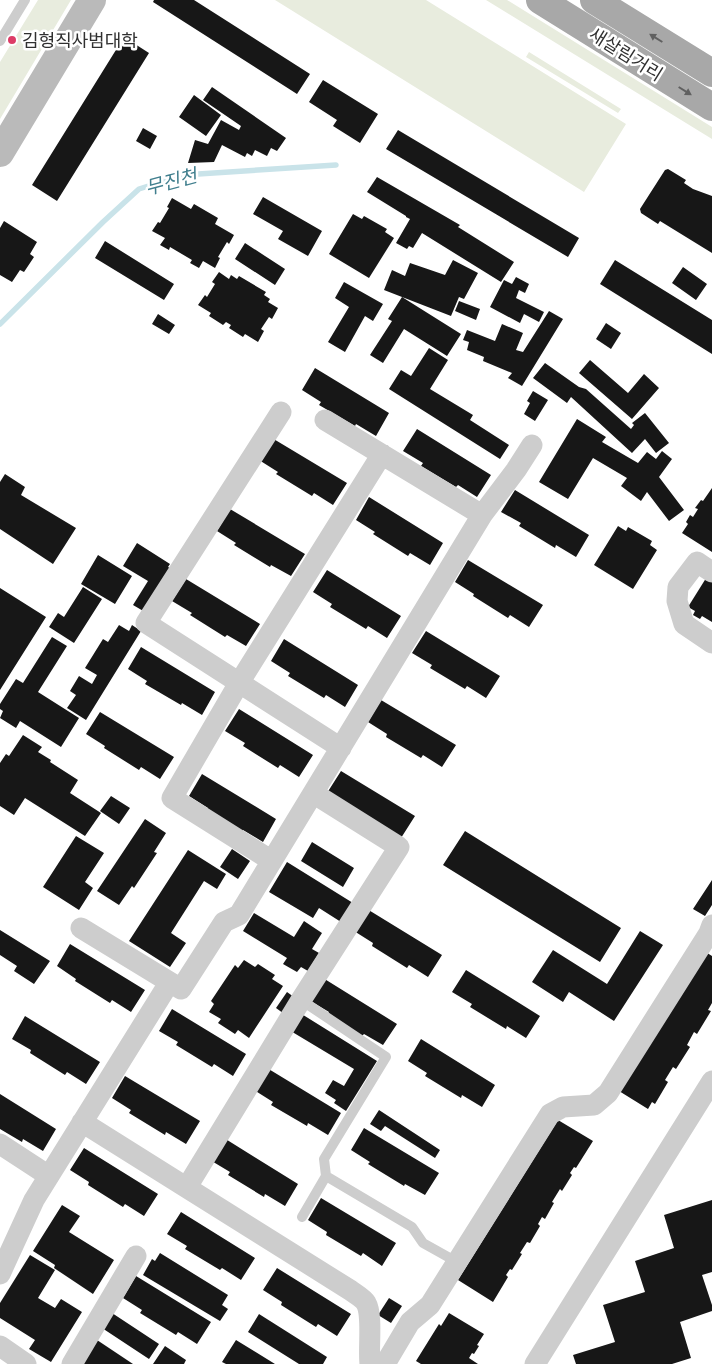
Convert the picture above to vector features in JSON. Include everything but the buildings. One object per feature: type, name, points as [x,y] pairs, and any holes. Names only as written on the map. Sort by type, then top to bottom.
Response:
[{"type":"main road","name":"새살림거리","points":[[540,0],[712,107]]},
{"type":"main road","name":"새살림거리","points":[[594,0],[712,73]]},
{"type":"street","points":[[0,153],[92,0]]},
{"type":"street","points":[[281,412],[146,623],[341,748]]},
{"type":"street","points":[[325,420],[482,515]]},
{"type":"street","points":[[81,928],[181,989],[224,922],[239,914],[482,515],[516,470],[532,445]]},
{"type":"street","points":[[272,860],[172,798],[239,683],[382,454]]},
{"type":"street","points":[[712,572],[697,562],[678,587],[677,601],[684,624],[712,643]]},
{"type":"street","points":[[187,1188],[301,1000],[399,847],[313,793]]},
{"type":"street","points":[[385,1364],[410,1322],[430,1305],[550,1114],[563,1107],[594,1105],[608,1093],[711,930]]},
{"type":"street","points":[[0,1274],[34,1200],[169,983]]},
{"type":"street","points":[[535,1364],[712,1081]]},
{"type":"street","points":[[82,1122],[350,1290],[366,1304],[371,1329],[370,1364]]},
{"type":"street","points":[[0,1144],[49,1176]]},
{"type":"street","points":[[72,1364],[136,1256]]},
{"type":"street","points":[[0,1346],[26,1364]]},
{"type":"lane","points":[[0,41],[25,0]]},
{"type":"lane","points":[[301,1000],[386,1057],[324,1159],[326,1176],[302,1217]]},
{"type":"lane","points":[[326,1176],[412,1227],[423,1243],[457,1262]]},
{"type":"shaded area","points":[[38,0],[71,0],[0,119],[0,62]]},
{"type":"shaded area","points":[[275,0],[426,0],[626,124],[584,192]]},
{"type":"shaded area","points":[[486,0],[507,0],[712,127],[712,139]]},
{"type":"shaded area","points":[[529,52],[621,109],[618,113],[526,57]]},
{"type":"waterway","name":"무진천","points":[[0,324],[139,189],[183,175],[336,165]]},
{"type":"place","name":"김형직사범대학","points":[[12,40]]}]
